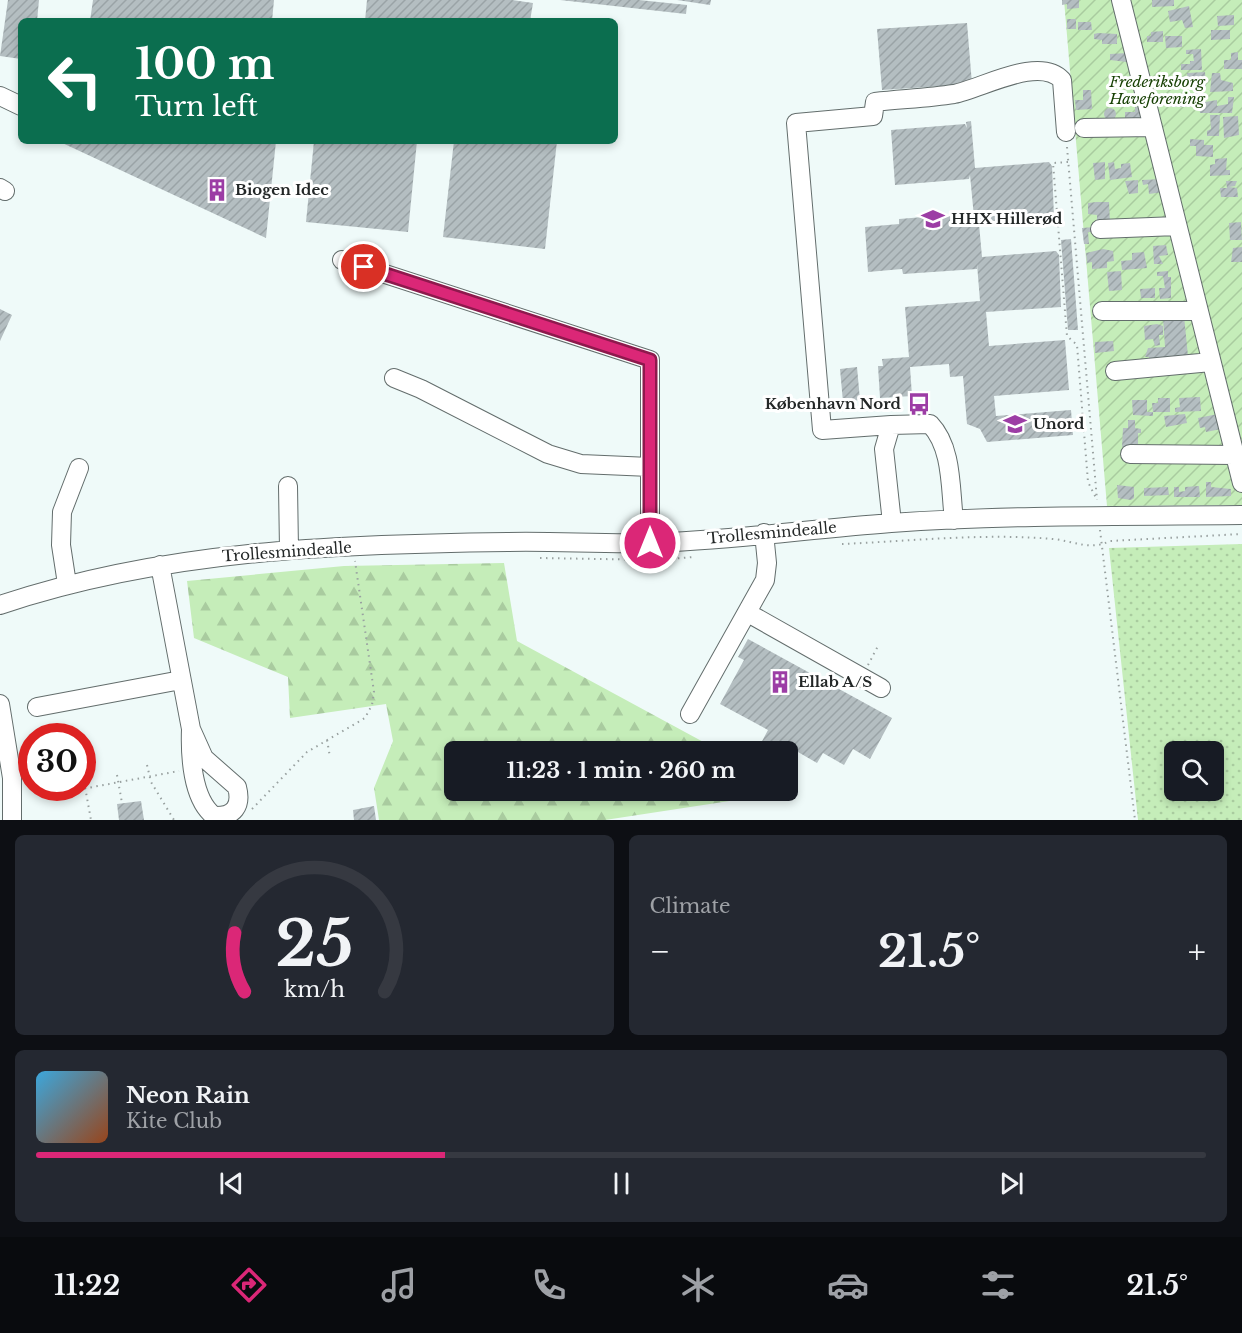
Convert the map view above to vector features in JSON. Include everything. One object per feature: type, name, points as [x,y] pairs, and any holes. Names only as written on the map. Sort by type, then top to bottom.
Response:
[{"type":"street","points":[[1121,0],[1242,483]]},
{"type":"street","points":[[954,520],[945,450],[937,432],[930,424],[822,430],[796,123],[873,116],[875,102],[957,93],[1027,72],[1048,72],[1062,80],[1066,132]]},
{"type":"street","points":[[0,96],[18,105]]},
{"type":"street","points":[[1084,128],[1152,127]]},
{"type":"street","points":[[1100,229],[1177,226]]},
{"type":"street","points":[[342,260],[650,360],[650,543]]},
{"type":"street","points":[[1102,311],[1198,311]]},
{"type":"street","points":[[1115,371],[1211,362]]},
{"type":"street","points":[[394,378],[421,389],[548,454],[581,464],[650,467]]},
{"type":"street","points":[[891,425],[884,449],[892,523]]},
{"type":"street","points":[[1130,454],[1235,455]]},
{"type":"street","points":[[67,584],[61,545],[62,512],[79,468]]},
{"type":"street","points":[[288,486],[289,549]]},
{"type":"street","name":"Trollesmindealle","points":[[0,605],[67,584],[160,565],[289,549],[354,558],[510,542],[650,543],[892,523],[1242,515]]},
{"type":"street","points":[[690,714],[765,580],[767,563],[764,534]]},
{"type":"street","points":[[160,565],[191,729]]},
{"type":"street","points":[[748,613],[881,688]]},
{"type":"street","points":[[37,707],[181,680]]},
{"type":"street","points":[[0,704],[12,778],[12,820]]},
{"type":"path","points":[[1066,132],[1098,503],[1088,482],[1077,345],[1066,336],[1053,163],[1068,162]]},
{"type":"path","points":[[1077,345],[1083,344]]},
{"type":"path","points":[[1100,530],[1136,820]]},
{"type":"path","points":[[839,544],[982,538],[1046,539],[1096,547],[1110,541],[1242,534]]},
{"type":"path","points":[[538,558],[651,560],[697,557]]},
{"type":"path","points":[[249,812],[294,764],[327,740],[365,718],[372,705],[374,692],[354,558]]},
{"type":"path","points":[[861,676],[878,646]]},
{"type":"path","points":[[327,740],[330,757]]},
{"type":"path","points":[[147,765],[150,777],[174,820]]},
{"type":"path","points":[[96,786],[184,770]]},
{"type":"path","points":[[117,775],[122,803]]},
{"type":"path","points":[[87,801],[91,820]]},
{"type":"green space","name":"Frederiksborg Haveforening","points":[[1064,0],[1242,0],[1242,505],[1107,506]]},
{"type":"green space","points":[[1242,544],[1242,820],[1138,820],[1109,548]]},
{"type":"green space","points":[[504,563],[517,641],[702,741],[444,741],[444,801],[729,801],[605,820],[379,820],[374,788],[393,741],[386,704],[290,718],[288,677],[194,638],[187,581],[344,566]]},
{"type":"building","points":[[8,0],[39,0],[37,18],[18,18],[18,59],[0,56]]},
{"type":"building","points":[[93,0],[274,0],[272,18],[90,18]]},
{"type":"building","points":[[367,0],[512,0],[533,3],[530,18],[365,18]]},
{"type":"building","points":[[560,0],[639,0],[687,5],[686,14]]},
{"type":"building","points":[[677,0],[711,0],[710,5]]},
{"type":"building","points":[[1062,0],[1079,0],[1079,8],[1067,9],[1067,4],[1062,5]]},
{"type":"building","points":[[1152,0],[1174,0],[1174,6],[1152,7]]},
{"type":"building","points":[[1189,6],[1193,27],[1185,28],[1182,20],[1170,22],[1168,11]]},
{"type":"building","points":[[1234,15],[1234,25],[1218,26],[1217,16]]},
{"type":"building","points":[[1067,19],[1076,19],[1076,29],[1067,29]]},
{"type":"building","points":[[1078,22],[1091,22],[1092,30],[1078,30]]},
{"type":"building","points":[[967,23],[972,84],[882,90],[877,29]]},
{"type":"building","points":[[1211,30],[1230,30],[1230,39],[1211,40]]},
{"type":"building","points":[[1163,31],[1163,42],[1147,42],[1147,36],[1151,36],[1151,32]]},
{"type":"building","points":[[1094,34],[1117,34],[1117,44],[1102,44],[1102,40],[1094,39]]},
{"type":"building","points":[[1165,36],[1182,36],[1182,47],[1166,48]]},
{"type":"building","points":[[1201,49],[1202,70],[1181,70],[1181,64],[1190,64],[1190,61],[1194,61],[1193,54],[1186,54],[1186,50]]},
{"type":"building","points":[[1238,52],[1238,60],[1242,60],[1242,69],[1224,69],[1224,60],[1231,60],[1231,53]]},
{"type":"building","points":[[1127,53],[1127,62],[1110,60],[1110,54]]},
{"type":"building","points":[[1205,72],[1206,89],[1193,89],[1193,82],[1188,82],[1187,73]]},
{"type":"building","points":[[1212,73],[1220,73],[1221,80],[1233,83],[1233,91],[1210,92]]},
{"type":"building","points":[[1083,90],[1091,90],[1092,109],[1076,110],[1075,100],[1083,100]]},
{"type":"building","points":[[1171,96],[1191,96],[1191,107],[1171,107]]},
{"type":"building","points":[[1228,97],[1234,97],[1232,113],[1200,113],[1199,103],[1217,100],[1217,106],[1228,104]]},
{"type":"building","points":[[1135,107],[1141,107],[1146,124],[1125,120],[1125,112],[1135,112]]},
{"type":"building","points":[[1112,108],[1115,109],[1115,119],[1108,120],[1105,119],[1104,112],[1105,109]]},
{"type":"building","points":[[1210,115],[1220,115],[1219,136],[1207,136],[1207,131],[1211,129]]},
{"type":"building","points":[[1238,116],[1239,135],[1224,138],[1223,117]]},
{"type":"building","points":[[971,121],[975,168],[1049,162],[1052,166],[1054,218],[979,224],[982,257],[1056,251],[1059,255],[1061,307],[986,312],[989,346],[1065,340],[1069,390],[994,396],[996,416],[1071,410],[1073,435],[987,442],[980,429],[967,424],[963,376],[950,377],[949,364],[910,367],[912,396],[880,398],[878,366],[883,366],[882,359],[909,357],[905,307],[980,301],[977,264],[977,269],[903,274],[902,269],[868,272],[865,227],[899,224],[899,219],[972,213],[974,217],[970,175],[969,179],[895,185],[891,130],[965,124],[967,128],[966,122]]},
{"type":"building","points":[[1190,139],[1204,140],[1204,145],[1213,145],[1213,157],[1196,156],[1196,146],[1190,146]]},
{"type":"building","name":"Biogen Idec","points":[[64,144],[276,144],[266,238]]},
{"type":"building","name":"Biogen Idec","points":[[314,144],[417,144],[408,232],[306,222]]},
{"type":"building","points":[[454,144],[557,144],[545,249],[443,237]]},
{"type":"building","points":[[1227,158],[1226,170],[1230,170],[1230,175],[1210,176],[1210,165],[1215,164],[1215,159]]},
{"type":"building","points":[[1105,162],[1105,179],[1095,180],[1093,163]]},
{"type":"building","points":[[1114,162],[1115,169],[1121,168],[1121,164],[1130,163],[1132,177],[1110,180],[1108,163]]},
{"type":"building","points":[[1162,179],[1163,192],[1149,194],[1148,184],[1143,185],[1142,180]]},
{"type":"building","points":[[1138,180],[1138,193],[1129,194],[1125,181]]},
{"type":"building","points":[[1226,181],[1237,181],[1235,186],[1229,187],[1237,188],[1238,197],[1221,197],[1220,188],[1227,188]]},
{"type":"building","points":[[1109,202],[1110,224],[1097,224],[1097,215],[1088,214],[1088,203]]},
{"type":"building","points":[[1241,222],[1242,240],[1230,240],[1229,223]]},
{"type":"building","points":[[1094,227],[1094,232],[1088,232],[1089,244],[1084,244],[1082,228]]},
{"type":"building","points":[[1071,239],[1078,330],[1068,330],[1061,240]]},
{"type":"building","points":[[1166,245],[1168,255],[1159,256],[1163,264],[1154,264],[1153,246]]},
{"type":"building","points":[[1242,247],[1242,262],[1231,262],[1233,248]]},
{"type":"building","points":[[1103,249],[1113,251],[1114,261],[1107,262],[1107,268],[1092,269],[1092,262],[1087,263],[1086,253]]},
{"type":"building","points":[[1144,252],[1147,268],[1122,270],[1121,261],[1132,260],[1132,253]]},
{"type":"building","points":[[1121,271],[1122,290],[1109,291],[1107,272]]},
{"type":"building","points":[[1168,271],[1168,277],[1171,277],[1171,298],[1160,299],[1159,288],[1165,288],[1163,276],[1157,276],[1157,272]]},
{"type":"building","points":[[1155,288],[1155,298],[1141,298],[1140,289]]},
{"type":"building","points":[[0,309],[12,315],[0,341]]},
{"type":"building","points":[[1184,316],[1188,356],[1149,363],[1149,357],[1145,357],[1148,348],[1165,347],[1163,318]]},
{"type":"building","points":[[1157,324],[1163,326],[1163,335],[1159,335],[1160,345],[1155,346],[1153,339],[1145,340],[1144,326]]},
{"type":"building","points":[[1113,341],[1114,351],[1095,353],[1095,342]]},
{"type":"building","points":[[857,367],[860,400],[843,402],[840,369]]},
{"type":"building","points":[[1200,397],[1201,411],[1175,412],[1175,408],[1180,407],[1179,398]]},
{"type":"building","points":[[1158,398],[1170,398],[1170,412],[1153,412],[1152,403],[1158,403]]},
{"type":"building","points":[[1132,400],[1147,400],[1147,412],[1153,412],[1153,416],[1133,415]]},
{"type":"building","points":[[1185,414],[1187,423],[1166,427],[1164,416]]},
{"type":"building","points":[[1218,414],[1221,429],[1206,432],[1205,427],[1200,428],[1198,418]]},
{"type":"building","points":[[1128,420],[1135,420],[1135,428],[1141,429],[1141,433],[1138,433],[1138,444],[1122,447],[1123,428],[1128,428]]},
{"type":"building","points":[[1206,482],[1211,482],[1211,487],[1231,489],[1231,496],[1206,497]]},
{"type":"building","points":[[1117,485],[1134,487],[1134,498],[1131,500],[1118,498]]},
{"type":"building","points":[[1199,486],[1200,497],[1174,497],[1174,487],[1179,487],[1179,492],[1185,491],[1185,487]]},
{"type":"building","points":[[1168,487],[1169,495],[1144,496],[1144,488]]},
{"type":"building","name":"Ellab A/S","points":[[748,639],[892,718],[870,759],[853,749],[844,765],[823,753],[817,763],[798,752],[798,741],[762,741],[768,730],[720,704],[744,660],[738,657]]},
{"type":"building","points":[[141,801],[144,820],[119,820],[117,804]]},
{"type":"building","points":[[374,806],[376,820],[354,820],[353,810]]},
{"type":"place","name":"Biogen Idec","points":[[217,190]]},
{"type":"place","name":"HHX Hillerød","points":[[933,219]]},
{"type":"place","name":"København Nord","points":[[919,404]]},
{"type":"place","name":"Unord","points":[[1015,424]]},
{"type":"place","name":"Ellab A/S","points":[[780,682]]},
{"type":"route","points":[[364,267],[650,360],[650,543]]}]
